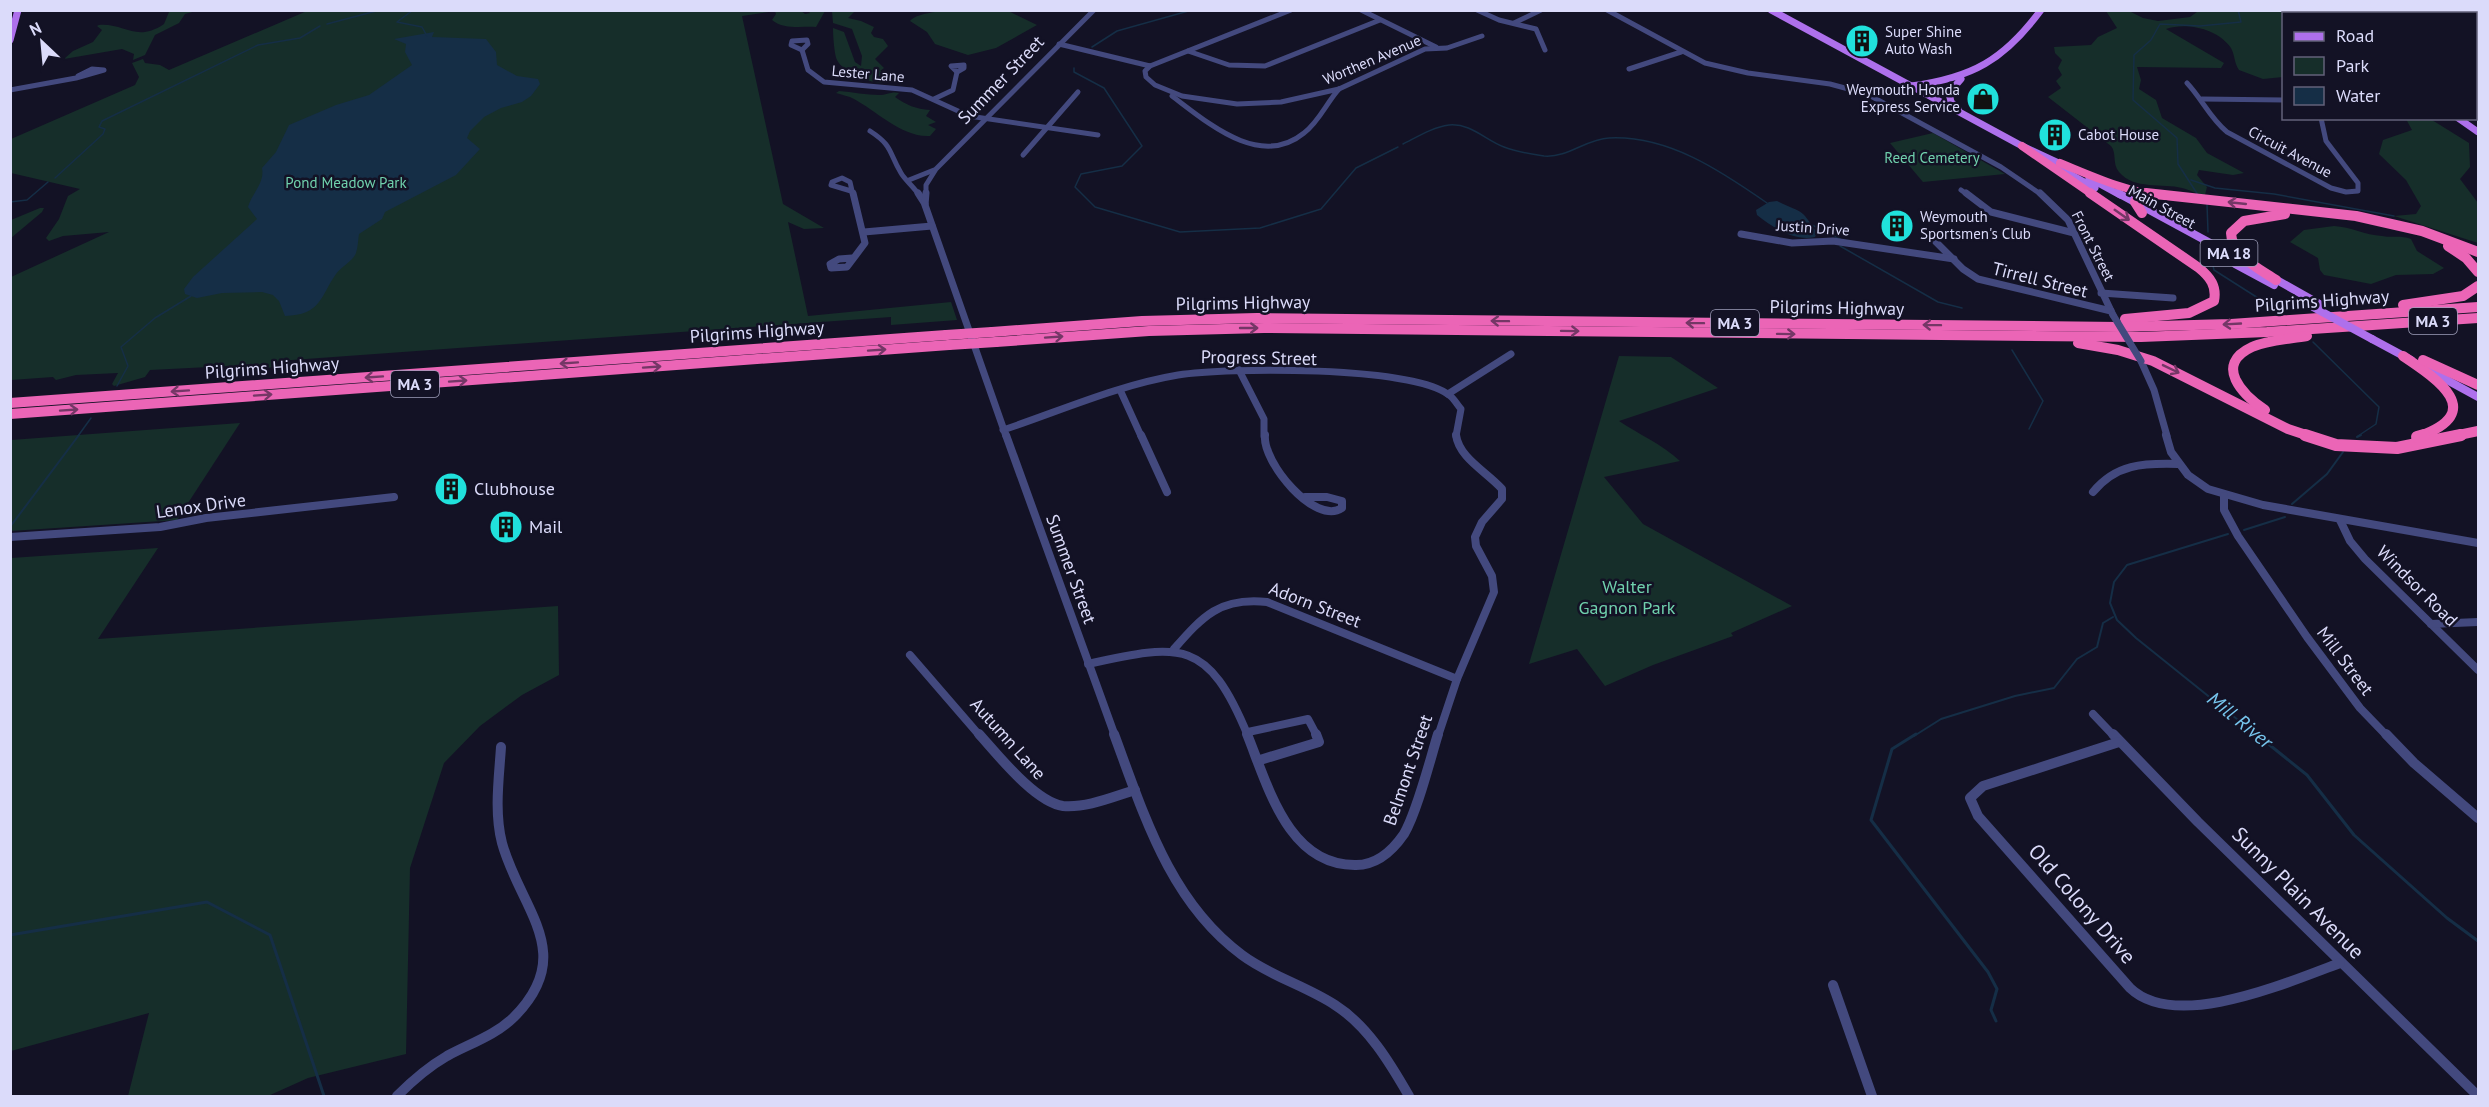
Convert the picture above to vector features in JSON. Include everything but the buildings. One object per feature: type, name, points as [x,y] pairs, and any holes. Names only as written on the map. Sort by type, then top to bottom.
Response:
[{"type":"highway","points":[[1966,331],[2171,316],[2198,311],[2209,305],[2215,298],[2214,284],[2202,271],[2022,146]]},
{"type":"highway","points":[[2060,163],[2125,189],[2166,196],[2356,216],[2422,231],[2478,252]]},
{"type":"highway","points":[[2142,213],[2136,207],[2135,202],[2148,196],[2166,196]]},
{"type":"highway","points":[[2276,279],[2248,260],[2235,247],[2231,234],[2241,222],[2262,215],[2301,214],[2382,225],[2445,245],[2466,258],[2478,272]]},
{"type":"highway","points":[[2267,322],[2453,298],[2467,295],[2478,286]]},
{"type":"highway","name":"Pilgrims Highway","points":[[10,403],[994,337],[1244,328],[1894,335],[2267,322],[2478,307]]},
{"type":"highway","name":"Pilgrims Highway","points":[[994,337],[1142,321],[1250,318],[1966,331],[2147,337],[2340,328],[2478,318]]},
{"type":"highway","points":[[2388,324],[2478,326]]},
{"type":"highway","points":[[2340,328],[2248,349],[2234,362],[2235,379],[2258,406],[2301,429],[2344,440],[2402,440],[2439,430],[2454,419],[2457,411],[2454,398],[2443,384],[2403,356]]},
{"type":"highway","points":[[1966,331],[2083,344],[2139,356],[2175,370],[2288,429],[2336,445],[2397,448],[2478,432]]},
{"type":"highway","name":"Pilgrims Highway","points":[[10,414],[947,340]]},
{"type":"highway","points":[[2423,360],[2478,385]]},
{"type":"main road","points":[[10,40],[18,10]]},
{"type":"main road","name":"Main Street","points":[[1772,10],[2142,213],[2478,390]]},
{"type":"main road","points":[[1962,113],[1951,102],[1949,93],[1963,77],[2019,41],[2041,10]]},
{"type":"main road","points":[[1911,86],[1963,77]]},
{"type":"main road","points":[[2461,120],[2478,132]]},
{"type":"main road","name":"Main Street","points":[[2022,146],[2135,202],[2276,279],[2318,306]]},
{"type":"main road","name":"Main Street","points":[[2377,338],[2403,356],[2478,397]]},
{"type":"street","name":"Summer Street","points":[[1094,10],[936,169],[926,185],[925,205],[1088,664],[1135,790],[1170,874],[1200,917],[1243,956],[1336,1005],[1357,1022],[1390,1062],[1409,1096]]},
{"type":"street","points":[[1291,10],[1150,66],[1145,71],[1146,77],[1233,138],[1266,146],[1298,138],[1339,89]]},
{"type":"street","points":[[1361,10],[1436,48]]},
{"type":"street","points":[[1477,10],[1536,29],[1545,50]]},
{"type":"street","points":[[1514,23],[1541,10]]},
{"type":"street","name":"Front Street","points":[[1607,10],[1681,52],[1721,68],[1830,84],[1862,92],[1968,148],[2029,184],[2063,214],[2074,232],[2112,313],[2141,361],[2154,390],[2167,444],[2178,464],[2199,484],[2224,495],[2340,520],[2478,543]]},
{"type":"street","points":[[1188,51],[1229,65],[1265,66],[1380,20]]},
{"type":"street","name":"Worthen Avenue","points":[[1165,90],[1206,101],[1251,104],[1311,97],[1339,89],[1425,49],[1452,47],[1482,36]]},
{"type":"street","points":[[1059,45],[1150,66]]},
{"type":"street","name":"Lester Lane","points":[[802,50],[807,71],[824,82],[906,89],[934,99],[948,108],[969,116],[1098,135]]},
{"type":"street","points":[[1629,69],[1681,52]]},
{"type":"street","points":[[934,99],[952,90],[957,72]]},
{"type":"street","points":[[10,90],[78,76]]},
{"type":"street","name":"Circuit Avenue","points":[[2187,83],[2202,99],[2214,122],[2226,132],[2331,188],[2346,192],[2358,191],[2358,183],[2326,141],[2321,120]]},
{"type":"street","points":[[1862,92],[1911,86]]},
{"type":"street","points":[[1023,155],[1078,92]]},
{"type":"street","points":[[1311,97],[1326,105]]},
{"type":"street","points":[[2202,99],[2282,100]]},
{"type":"street","points":[[1189,108],[1206,101]]},
{"type":"street","points":[[870,131],[884,139],[902,176],[909,180],[925,205]]},
{"type":"street","points":[[909,180],[936,169]]},
{"type":"street","points":[[851,190],[864,232],[864,247],[852,258]]},
{"type":"street","points":[[1961,190],[1991,212],[2074,232]]},
{"type":"street","points":[[864,232],[932,226]]},
{"type":"street","points":[[1924,230],[1941,244]]},
{"type":"street","name":"Justin Drive","points":[[1741,234],[1792,243],[1833,241],[1954,259]]},
{"type":"street","name":"Tirrell Street","points":[[1941,244],[1971,276],[1989,284],[2112,313]]},
{"type":"street","points":[[2102,293],[2173,298]]},
{"type":"street","points":[[1448,394],[1511,354]]},
{"type":"street","points":[[1239,370],[1265,422],[1264,447],[1283,478],[1305,497]]},
{"type":"street","name":"Progress Street","points":[[1003,430],[1175,375],[1239,370],[1398,378],[1448,394]]},
{"type":"street","points":[[1121,392],[1167,492]]},
{"type":"street","name":"Belmont Street","points":[[1174,649],[1202,660],[1218,675],[1248,732],[1290,830],[1304,847],[1321,859],[1355,865],[1385,856],[1398,844],[1406,830],[1457,679],[1494,592],[1492,576],[1476,546],[1475,537],[1482,522],[1502,499],[1503,493],[1499,485],[1460,449],[1454,431],[1460,404],[1448,394]]},
{"type":"street","points":[[2093,492],[2103,477],[2119,469],[2142,465],[2178,464]]},
{"type":"street","name":"Mill Street","points":[[2224,495],[2224,510],[2238,536],[2310,643],[2360,708],[2414,763],[2478,818]]},
{"type":"street","name":"Lenox Drive","points":[[10,537],[150,534],[203,524],[294,516],[393,500]]},
{"type":"street","name":"Windsor Road","points":[[2340,520],[2358,551],[2478,670]]},
{"type":"street","name":"Lenox Drive","points":[[10,543],[104,534]]},
{"type":"street","name":"Adorn Street","points":[[1174,649],[1209,612],[1236,600],[1251,599],[1267,602],[1457,679]]},
{"type":"street","points":[[2431,624],[2478,621]]},
{"type":"street","points":[[1088,664],[1174,649]]},
{"type":"street","name":"Autumn Lane","points":[[910,655],[1023,781],[1045,800],[1064,806],[1077,805],[1135,790]]},
{"type":"street","name":"Sunny Plain Avenue","points":[[2093,714],[2340,963],[2478,1096]]},
{"type":"street","points":[[1248,732],[1308,719],[1316,730],[1319,742],[1260,760]]},
{"type":"street","name":"Old Colony Drive","points":[[2119,742],[1983,786],[1970,798],[1978,816],[2138,996],[2153,1005],[2196,1004],[2257,992],[2340,963]]},
{"type":"street","points":[[397,1096],[429,1066],[507,1023],[533,995],[543,975],[545,956],[542,934],[501,841],[501,747]]},
{"type":"street","points":[[1833,985],[1872,1096]]},
{"type":"green space","points":[[174,10],[196,11],[185,14],[179,23],[155,35],[145,55],[133,60],[134,54],[122,49],[64,59],[73,51],[93,42],[102,30],[97,26],[99,25],[146,32],[164,24],[169,12]]},
{"type":"green space","name":"Pond Meadow Park","points":[[800,10],[805,14],[810,13],[808,11],[825,11],[816,27],[782,25],[772,20],[776,14],[775,11],[742,16],[783,204],[824,228],[804,229],[788,222],[808,316],[951,302],[957,320],[891,325],[891,317],[278,361],[268,368],[248,365],[150,370],[145,377],[114,386],[112,384],[118,373],[76,375],[56,380],[53,377],[11,380],[11,277],[109,232],[63,236],[49,241],[46,238],[59,219],[68,196],[80,189],[11,173],[11,139],[135,85],[139,77],[132,63],[143,59],[145,63],[160,65],[169,70],[307,11]]},
{"type":"green space","points":[[1006,10],[1037,25],[996,48],[968,55],[935,44],[927,32],[910,21],[927,13],[940,11]]},
{"type":"green space","points":[[2285,10],[2288,12],[2282,12],[2282,77],[2263,79],[2239,70],[2231,48],[2225,41],[2202,29],[2183,26],[2166,29],[2224,63],[2221,68],[2137,67],[2141,80],[2139,89],[2156,100],[2162,118],[2196,138],[2207,153],[2244,173],[2233,175],[2199,170],[2197,175],[2207,187],[2205,195],[2182,188],[2141,184],[2125,178],[2117,169],[2111,146],[2048,97],[2061,88],[2056,81],[2062,75],[2058,68],[2062,60],[2055,53],[2054,47],[2091,45],[2098,37],[2117,28],[2106,11],[2129,11],[2143,18],[2158,21],[2190,17],[2197,12]]},
{"type":"green space","points":[[832,11],[855,11],[848,18],[874,27],[871,33],[874,37],[883,39],[888,46],[875,59],[884,68],[880,71],[895,75],[892,82],[870,81],[841,65],[835,53],[833,28],[844,32],[855,62],[861,66],[862,56],[852,29],[833,23]]},
{"type":"green space","points":[[839,91],[874,95],[899,93],[895,97],[903,102],[916,108],[930,110],[926,116],[936,122],[928,125],[936,129],[930,136],[910,133],[854,99],[836,93]]},
{"type":"green space","points":[[2407,120],[2432,120],[2469,143],[2470,167],[2460,179],[2478,203],[2478,243],[2394,216],[2416,214],[2421,206],[2406,180],[2379,154],[2383,140],[2412,130]]},
{"type":"green space","name":"Reed Cemetery","points":[[1933,133],[2005,174],[1923,182],[1890,143]]},
{"type":"green space","points":[[44,208],[42,212],[11,238],[11,220]]},
{"type":"green space","points":[[2334,226],[2386,237],[2411,239],[2417,251],[2444,268],[2433,274],[2396,275],[2371,284],[2324,275],[2320,270],[2318,258],[2290,242],[2304,230]]},
{"type":"green space","name":"Walter Gagnon Park","points":[[1619,356],[1671,357],[1718,388],[1619,421],[1658,444],[1680,461],[1604,477],[1643,524],[1792,606],[1731,633],[1733,636],[1653,665],[1605,686],[1577,649],[1529,664]]},
{"type":"green space","points":[[240,423],[177,520],[11,531],[11,440]]},
{"type":"green space","points":[[158,548],[98,639],[558,606],[559,675],[522,695],[480,726],[444,763],[410,868],[406,1054],[308,1078],[268,1096],[128,1096],[149,1013],[11,1051],[11,558]]},
{"type":"water","points":[[434,32],[432,37],[486,39],[496,52],[497,65],[517,76],[538,79],[540,84],[531,96],[522,102],[501,108],[484,117],[470,131],[467,138],[480,149],[456,175],[385,212],[382,219],[359,234],[355,256],[336,274],[313,308],[297,315],[285,316],[279,301],[273,295],[262,292],[222,293],[197,298],[185,294],[184,289],[193,277],[257,219],[248,207],[262,178],[262,168],[276,152],[289,125],[336,105],[369,95],[412,65],[405,52],[406,44],[394,39]]},
{"type":"water","points":[[1777,201],[1804,215],[1817,233],[1815,237],[1792,235],[1777,229],[1757,215],[1756,210],[1769,202]]},
{"type":"waterway","points":[[327,24],[380,10]]},
{"type":"waterway","points":[[413,10],[397,22],[422,27],[427,36]]},
{"type":"waterway","points":[[614,10],[648,10]]},
{"type":"waterway","points":[[1092,47],[1117,31],[1192,10]]},
{"type":"waterway","name":"Mill River","points":[[2198,195],[2178,164],[2177,138],[2133,100],[2134,55],[2151,40],[2160,24],[2200,26],[2241,22],[2238,10]]},
{"type":"waterway","points":[[55,178],[103,134],[105,129],[99,127],[102,121],[258,45],[300,38],[320,26]]},
{"type":"waterway","points":[[1074,68],[1074,72],[1104,88],[1142,146],[1122,166],[1081,174],[1075,187],[1095,207],[1180,232],[1260,228],[1321,209],[1356,168],[1398,147]]},
{"type":"waterway","points":[[1403,144],[1431,130],[1449,125],[1471,129],[1509,149],[1544,156],[1561,154],[1601,139],[1652,142],[1693,157],[1767,203]]},
{"type":"waterway","points":[[2191,180],[2215,188],[2274,194],[2394,216]]},
{"type":"waterway","points":[[10,202],[27,200],[48,182]]},
{"type":"waterway","name":"Mill River","points":[[2207,204],[2208,232]]},
{"type":"waterway","points":[[1810,224],[1840,239]]},
{"type":"waterway","points":[[1840,246],[1938,302],[1962,308]]},
{"type":"waterway","name":"Mill River","points":[[2211,257],[2214,270],[2280,312]]},
{"type":"waterway","points":[[117,386],[128,366],[121,347],[155,318],[191,296]]},
{"type":"waterway","name":"Mill River","points":[[2313,342],[2379,407],[2376,424],[2358,436]]},
{"type":"waterway","points":[[2012,350],[2043,401],[2029,429]]},
{"type":"waterway","points":[[78,436],[91,418]]},
{"type":"waterway","points":[[10,527],[79,435]]},
{"type":"waterway","name":"Mill River","points":[[2357,437],[2361,435]]},
{"type":"waterway","name":"Mill River","points":[[2292,504],[2327,474],[2343,452]]},
{"type":"waterway","name":"Mill River","points":[[2244,530],[2285,517]]},
{"type":"waterway","name":"Mill River","points":[[2228,534],[2127,565],[2114,582],[2110,603],[2117,620],[2136,638],[2258,736]]},
{"type":"waterway","points":[[1914,736],[1941,719],[2015,696],[2054,688],[2077,659],[2097,647],[2103,623],[2113,617]]},
{"type":"waterway","points":[[1916,734],[1892,749],[1871,820],[1988,972],[1997,989],[1991,1010],[1996,1021]]},
{"type":"waterway","name":"Mill River","points":[[2256,734],[2307,775],[2354,835],[2447,918],[2478,941]]},
{"type":"waterway","points":[[10,935],[207,902],[270,935],[324,1096]]},
{"type":"place","name":"Super Shine Auto Wash","points":[[1862,41]]},
{"type":"place","name":"Weymouth Honda Express Service","points":[[1983,99]]},
{"type":"place","name":"Cabot House","points":[[2055,135]]},
{"type":"place","name":"Weymouth Sportsmen's Club","points":[[1897,226]]},
{"type":"place","name":"Clubhouse","points":[[451,489]]},
{"type":"place","name":"Mail","points":[[506,527]]}]
